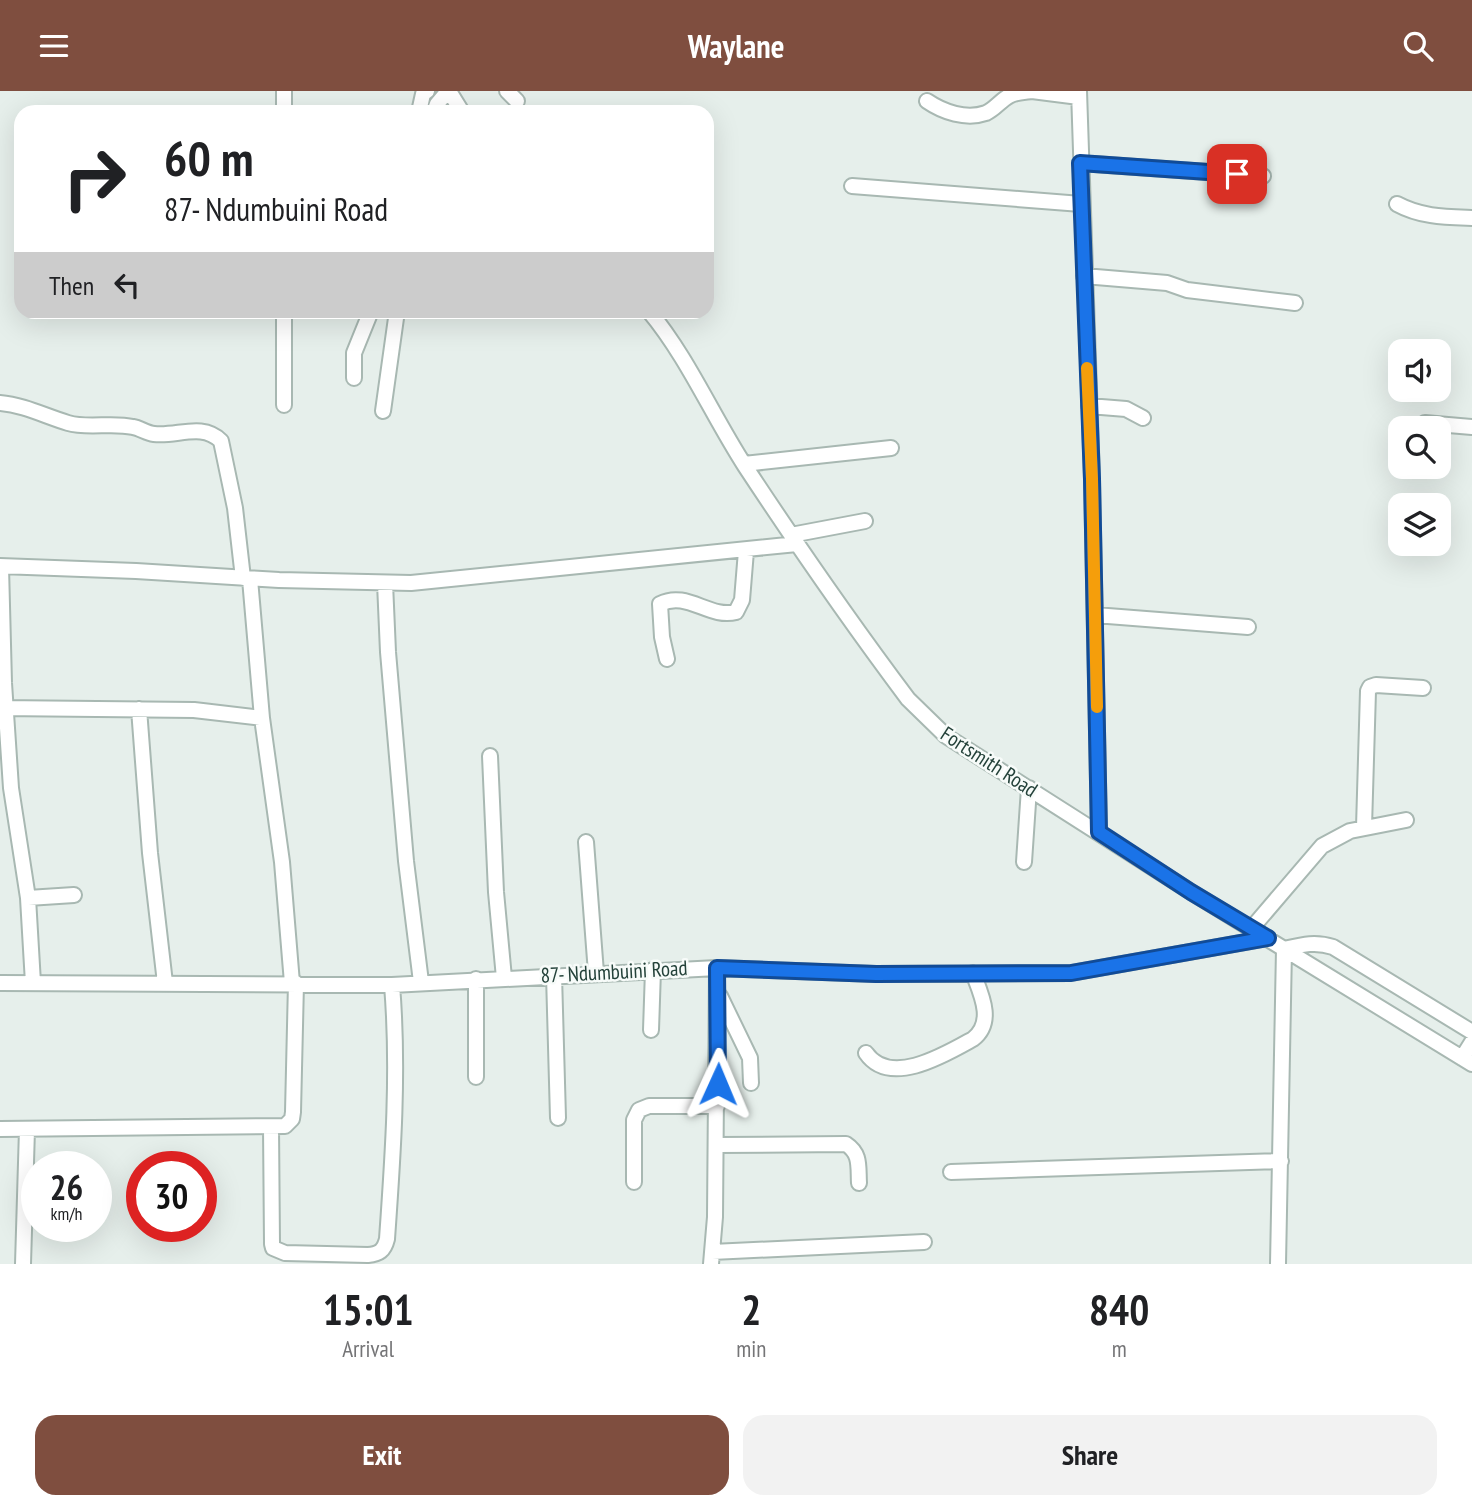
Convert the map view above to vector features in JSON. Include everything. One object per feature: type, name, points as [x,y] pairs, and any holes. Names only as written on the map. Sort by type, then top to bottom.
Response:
[{"type":"street","points":[[927,101],[943,111],[964,115],[980,114],[992,109],[1010,95],[1032,91],[1079,94],[1099,832]]},
{"type":"street","points":[[1080,163],[1263,176]]},
{"type":"street","points":[[852,187],[1081,204]]},
{"type":"street","points":[[1397,204],[1412,212],[1440,218],[1472,218]]},
{"type":"street","points":[[1084,276],[1167,283],[1187,289],[1294,303]]},
{"type":"street","points":[[284,319],[284,405]]},
{"type":"street","points":[[354,378],[354,353],[368,319]]},
{"type":"street","points":[[383,411],[396,319]]},
{"type":"street","name":"Fortsmith Road","points":[[656,319],[667,333],[744,464],[794,539],[908,699],[946,736],[1251,929],[1467,1061]]},
{"type":"street","points":[[0,403],[23,407],[70,423],[132,427],[155,434],[209,432],[221,441],[247,579],[294,983],[292,1119],[285,1126],[0,1129]]},
{"type":"street","points":[[1089,406],[1126,409],[1143,418]]},
{"type":"street","points":[[1451,425],[1472,427]]},
{"type":"street","points":[[744,464],[891,448]]},
{"type":"street","points":[[33,983],[28,898],[11,787],[3,708],[1,566],[136,571],[247,579],[411,583],[746,551],[865,521]]},
{"type":"street","points":[[667,659],[662,637],[660,604],[684,600],[708,610],[736,612],[742,600],[746,551]]},
{"type":"street","points":[[385,583],[388,652],[406,861],[421,982]]},
{"type":"street","points":[[1095,615],[1248,627]]},
{"type":"street","points":[[1364,827],[1368,691],[1376,685],[1423,688]]},
{"type":"street","points":[[3,708],[194,710],[262,718]]},
{"type":"street","points":[[139,709],[150,853],[165,983]]},
{"type":"street","points":[[490,756],[496,892],[504,978]]},
{"type":"street","points":[[1024,862],[1029,788]]},
{"type":"street","points":[[1251,929],[1322,846],[1339,835],[1364,827],[1406,820]]},
{"type":"street","points":[[586,842],[596,973]]},
{"type":"street","points":[[28,898],[74,895]]},
{"type":"street","name":"87- Ndumbuini Road","points":[[0,983],[392,985],[717,968],[876,974],[1071,973],[1268,938]]},
{"type":"street","points":[[1278,1264],[1284,949],[1321,943],[1333,947],[1472,1032]]},
{"type":"street","points":[[717,968],[717,1145],[711,1258],[924,1242]]},
{"type":"street","points":[[651,1030],[653,970]]},
{"type":"street","points":[[866,1053],[880,1066],[911,1067],[980,1034],[986,1016],[973,973]]},
{"type":"street","points":[[555,975],[558,1118]]},
{"type":"street","points":[[476,979],[476,1077]]},
{"type":"street","points":[[271,1127],[273,1248],[285,1253],[368,1255],[382,1250],[387,1239],[393,1153],[396,1029],[392,985]]},
{"type":"street","points":[[718,991],[750,1058],[751,1083]]},
{"type":"street","points":[[1467,1061],[1472,1042]]},
{"type":"street","points":[[634,1182],[634,1120],[639,1109],[649,1106],[717,1105]]},
{"type":"street","points":[[23,1264],[27,1129]]},
{"type":"street","points":[[717,1145],[846,1144],[856,1152],[859,1183]]},
{"type":"street","points":[[951,1172],[1281,1161]]},
{"type":"slow traffic","points":[[1087,368],[1097,707]]},
{"type":"route","points":[[718,1084],[717,968],[876,974],[1071,973],[1268,938],[1099,832],[1092,479],[1080,163],[1237,174]]}]
